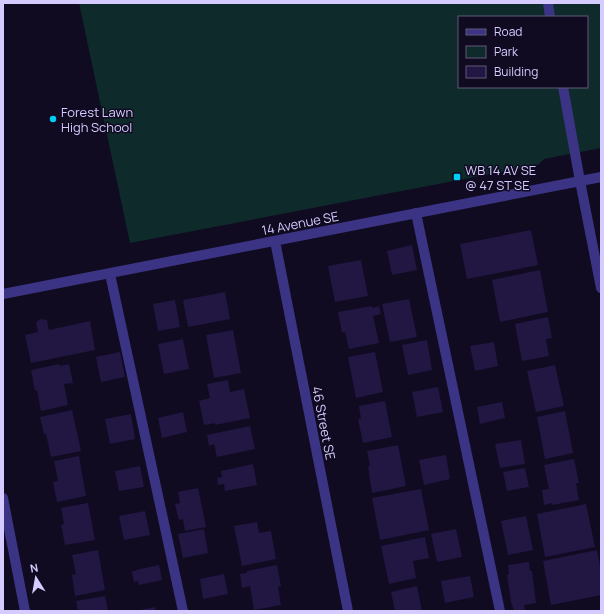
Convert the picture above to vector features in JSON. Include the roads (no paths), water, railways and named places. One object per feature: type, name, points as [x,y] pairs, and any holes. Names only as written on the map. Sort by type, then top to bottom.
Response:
[{"type":"street","points":[[548,3],[550,16]]},
{"type":"street","points":[[563,88],[601,288]]},
{"type":"street","name":"14 Avenue SE","points":[[3,294],[601,177]]},
{"type":"street","points":[[416,213],[500,611]]},
{"type":"street","name":"46 Street SE","points":[[276,241],[348,611]]},
{"type":"street","points":[[110,274],[183,611]]},
{"type":"street","points":[[3,498],[24,611]]},
{"type":"place","name":"Forest Lawn High School","points":[[53,119]]},
{"type":"place","name":"WB 14 AV SE @ 47 ST SE","points":[[457,177]]}]
